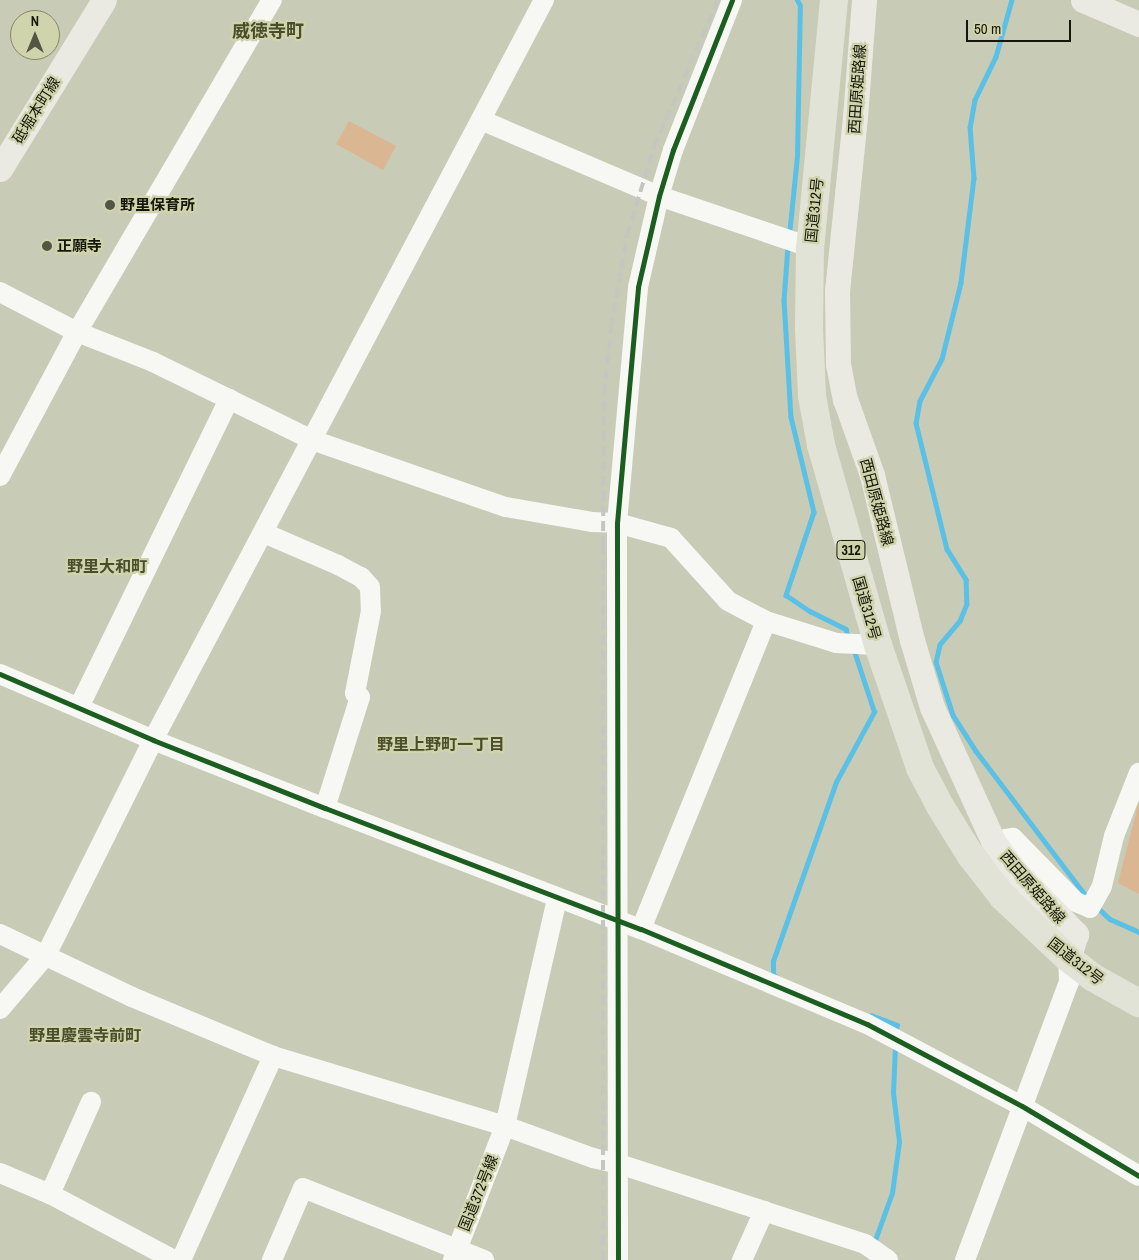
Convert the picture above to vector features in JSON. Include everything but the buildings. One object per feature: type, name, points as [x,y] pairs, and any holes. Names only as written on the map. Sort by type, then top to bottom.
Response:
[{"type":"highway","name":"国道312号","points":[[834,0],[810,247],[809,329],[814,406],[821,445],[878,645],[920,768],[940,806],[971,856],[1003,897],[1068,958],[1092,977],[1139,1003]]},
{"type":"main road","name":"砥堀本町線","points":[[0,169],[104,0]]},
{"type":"main road","name":"西田原姫路線","points":[[864,0],[855,117],[837,291],[838,364],[845,399],[872,475],[912,640],[932,706],[993,841],[1015,871],[1076,934],[1068,958]]},
{"type":"main road","points":[[1082,0],[1139,24]]},
{"type":"street","points":[[0,476],[77,332],[272,0]]},
{"type":"street","points":[[0,1009],[46,955],[154,740],[544,0]]},
{"type":"street","points":[[618,1260],[617,523],[638,288],[658,196],[673,150],[732,0]]},
{"type":"street","points":[[481,120],[658,196],[810,247]]},
{"type":"street","points":[[0,292],[77,332],[153,362],[312,440],[506,507],[584,521],[617,523],[671,538],[728,601],[766,621],[836,643],[878,645]]},
{"type":"street","points":[[78,707],[228,399]]},
{"type":"street","points":[[264,533],[338,565],[360,577],[370,587],[371,612],[355,693],[360,697],[325,808]]},
{"type":"street","points":[[641,929],[766,621]]},
{"type":"street","points":[[0,674],[154,740],[325,808],[557,899],[617,919],[867,1024],[1022,1106],[1139,1176]]},
{"type":"street","points":[[993,841],[1014,838],[1076,902],[1090,908],[1102,886],[1114,836],[1139,773]]},
{"type":"street","name":"国道372号線","points":[[454,1254],[505,1126],[557,899]]},
{"type":"street","points":[[0,934],[132,997],[274,1056],[505,1126],[593,1158],[619,1164],[764,1210],[865,1244],[888,1260]]},
{"type":"street","points":[[965,1260],[1069,982],[1068,958]]},
{"type":"street","points":[[181,1260],[274,1056]]},
{"type":"street","points":[[50,1194],[91,1102]]},
{"type":"street","points":[[0,1174],[50,1194],[174,1260]]},
{"type":"street","points":[[272,1260],[303,1188],[454,1254],[484,1260]]},
{"type":"street","points":[[742,1260],[764,1210]]},
{"type":"shaded area","points":[[349,121],[396,146],[383,170],[336,144]]},
{"type":"shaded area","points":[[1139,801],[1139,894],[1118,883]]},
{"type":"waterway","points":[[789,235],[797,156],[800,6],[797,0]]},
{"type":"waterway","points":[[1012,0],[996,57],[975,100],[970,127],[974,178],[961,283],[942,359],[920,401],[916,423],[947,549],[966,579],[967,604],[960,621],[940,645],[936,662],[953,715],[976,751],[1087,897]]},
{"type":"waterway","points":[[788,246],[784,300],[791,417],[814,512],[786,595],[810,611],[846,629],[849,639]]},
{"type":"waterway","points":[[776,977],[773,975],[773,961],[836,782],[874,712],[853,648]]},
{"type":"waterway","points":[[1096,906],[1110,919],[1139,932]]},
{"type":"waterway","points":[[871,1015],[897,1025],[896,1032]]},
{"type":"waterway","points":[[874,1243],[892,1193],[899,1142],[893,1093],[895,1045]]},
{"type":"railway","points":[[603,1260],[604,394],[611,327],[627,235],[654,147],[718,0]]},
{"type":"cycle path","points":[[618,1260],[617,523],[638,287],[659,196],[673,150],[732,0]]},
{"type":"cycle path","points":[[0,674],[153,740],[641,929],[867,1024],[1022,1106],[1139,1176]]},
{"type":"place","name":"野里保育所","points":[[110,205]]},
{"type":"place","name":"正願寺","points":[[47,246]]},
{"type":"district","name":"威徳寺町","points":[[268,31]]},
{"type":"district","name":"野里大和町","points":[[107,566]]},
{"type":"district","name":"野里上野町一丁目","points":[[441,744]]},
{"type":"district","name":"野里慶雲寺前町","points":[[85,1035]]}]
